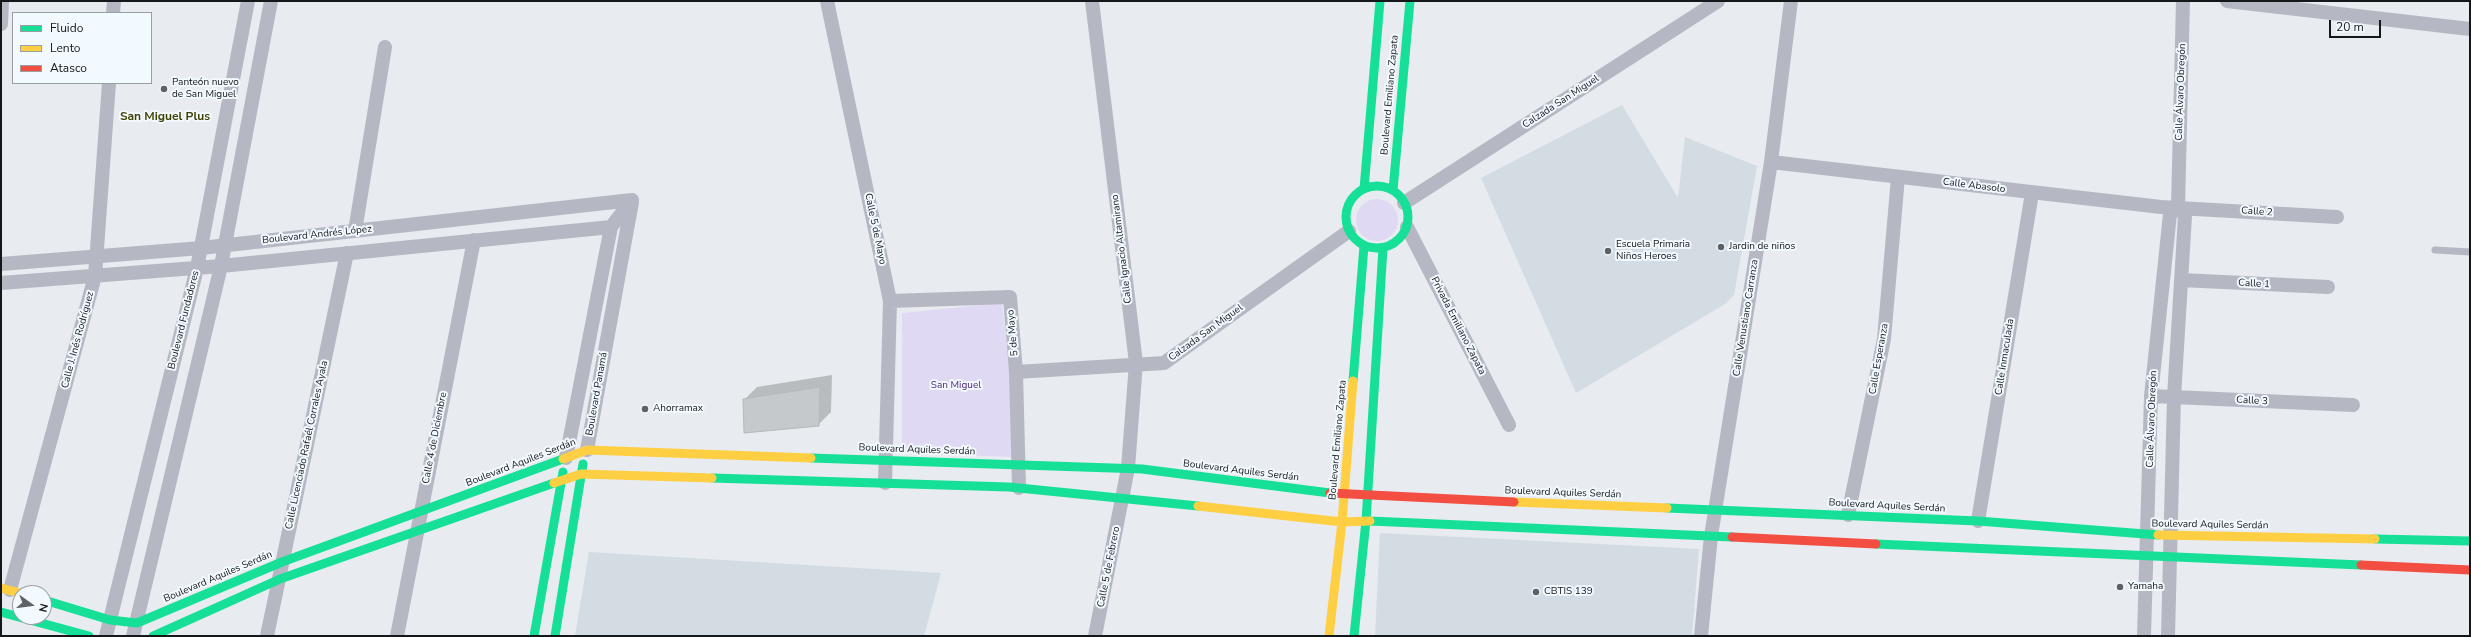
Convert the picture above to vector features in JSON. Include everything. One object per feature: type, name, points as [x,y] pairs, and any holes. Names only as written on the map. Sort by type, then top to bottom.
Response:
[{"type":"street","points":[[1,24],[2,1]]},
{"type":"street","points":[[113,12],[114,1]]},
{"type":"street","name":"Boulevard Fundadores","points":[[106,636],[197,268],[248,1]]},
{"type":"street","points":[[271,1],[221,266],[135,629],[161,635],[280,579],[415,534],[581,474],[1019,488],[1124,497],[1342,522],[1366,521],[2470,570]]},
{"type":"street","name":"Calle 5 de Mayo","points":[[827,1],[890,301],[885,484]]},
{"type":"street","name":"Calle Ignacio Altamirano","points":[[1092,1],[1136,363],[1128,468],[1124,497]]},
{"type":"street","name":"Boulevard Emiliano Zapata","points":[[1364,188],[1380,1]]},
{"type":"street","name":"Boulevard Emiliano Zapata","points":[[1393,190],[1410,1]]},
{"type":"street","name":"Calzada San Miguel","points":[[1404,203],[1718,1]]},
{"type":"street","name":"Calle Venustiano Carranza","points":[[1702,636],[1711,536],[1771,162],[1791,1]]},
{"type":"street","name":"Calle Álvaro Obregón","points":[[2168,636],[2174,397],[2185,216],[2178,207],[2183,1]]},
{"type":"street","points":[[2227,1],[2470,29]]},
{"type":"street","points":[[355,230],[385,47]]},
{"type":"street","name":"Calle J. Inés Rodríguez","points":[[10,590],[95,276],[98,256],[109,84]]},
{"type":"street","name":"Calle Abasolo","points":[[1771,162],[2032,193],[2178,207]]},
{"type":"street","name":"Calle Esperanza","points":[[1848,515],[1884,339],[1898,177]]},
{"type":"street","points":[[1384,187],[1393,190],[1404,203],[1408,214],[1407,227],[1402,236],[1394,244],[1383,248],[1364,246],[1355,240],[1349,231],[1346,219],[1348,206],[1354,196],[1364,188],[1384,187]]},
{"type":"street","name":"Calle Inmaculada","points":[[1978,521],[2032,193]]},
{"type":"street","points":[[1,283],[221,266],[611,227],[632,200]]},
{"type":"street","name":"Boulevard Andrés López","points":[[1,264],[201,248],[632,200]]},
{"type":"street","name":"Boulevard Panamá","points":[[555,636],[581,474],[587,450],[632,200]]},
{"type":"street","name":"Calle Álvaro Obregón","points":[[2144,636],[2151,396],[2170,214],[2178,207]]},
{"type":"street","name":"Calle 2","points":[[2178,207],[2337,217]]},
{"type":"street","name":"Boulevard Panamá","points":[[534,636],[561,482],[611,227]]},
{"type":"street","name":"Privada Emiliano Zapata","points":[[1407,227],[1509,425]]},
{"type":"street","name":"Calzada San Miguel","points":[[1016,372],[1136,363],[1164,363],[1349,231]]},
{"type":"street","name":"Calle 4 de Diciembre","points":[[397,636],[415,534],[474,240]]},
{"type":"street","name":"Boulevard Emiliano Zapata","points":[[1329,636],[1342,522],[1364,246]]},
{"type":"street","points":[[1354,636],[1366,521],[1383,248]]},
{"type":"street","name":"Calle Licenciado Rafaél Corrales Ayala","points":[[267,636],[347,253]]},
{"type":"street","name":"Calle 1","points":[[2181,280],[2328,287]]},
{"type":"street","name":"5 de Mayo","points":[[890,301],[1010,297],[1016,372],[1019,488]]},
{"type":"street","name":"Calle 3","points":[[2151,396],[2353,406]]},
{"type":"street","name":"Boulevard Aquiles Serdán","points":[[52,602],[135,629],[282,562],[420,513],[587,450],[1128,468],[1344,495],[1978,521],[2148,535],[2470,541]]},
{"type":"street","name":"Calle 5 de Febrero","points":[[1095,636],[1124,497]]},
{"type":"street","points":[[1,612],[89,636]]},
{"type":"lane","points":[[2435,250],[2470,252]]},
{"type":"shaded area","name":"Escuela Primaria Niños Heroes","points":[[1622,105],[1678,198],[1685,137],[1757,166],[1734,295],[1725,304],[1576,393],[1481,178]]},
{"type":"shaded area","name":"CBTIS 139","points":[[1380,533],[1699,549],[1692,636],[1375,636]]},
{"type":"shaded area","points":[[589,552],[941,573],[924,636],[575,636]]},
{"type":"green space","points":[[1373,199],[1381,199],[1392,205],[1398,216],[1398,224],[1392,235],[1381,241],[1373,241],[1362,235],[1356,224],[1356,216],[1362,205]]},
{"type":"green space","name":"San Miguel","points":[[1002,303],[1010,377],[1013,457],[902,453],[902,313]]},
{"type":"building","points":[[820,387],[819,426],[744,433],[743,399]]},
{"type":"traffic: fast","points":[[1364,189],[1380,1]]},
{"type":"traffic: fast","points":[[1393,190],[1410,1]]},
{"type":"traffic: fast","points":[[1377,186],[1389,188],[1399,195],[1406,205],[1408,217],[1406,229],[1399,239],[1389,246],[1377,248],[1365,246],[1355,239],[1348,229],[1346,217],[1348,205],[1355,195],[1365,188],[1377,186]]},
{"type":"traffic: fast","points":[[1353,381],[1364,246]]},
{"type":"traffic: fast","points":[[1354,636],[1366,521],[1383,248]]},
{"type":"traffic: fast","points":[[811,458],[1142,469],[1330,493]]},
{"type":"traffic: fast","points":[[52,602],[110,620],[137,623],[282,562],[563,459]]},
{"type":"traffic: fast","points":[[555,636],[583,464]]},
{"type":"traffic: fast","points":[[534,636],[563,472]]},
{"type":"traffic: fast","points":[[712,478],[1009,487],[1198,506]]},
{"type":"traffic: fast","points":[[153,636],[280,579],[554,483]]},
{"type":"traffic: fast","points":[[1667,508],[1978,521],[2158,535]]},
{"type":"traffic: fast","points":[[1370,521],[1732,537]]},
{"type":"traffic: fast","points":[[2375,539],[2470,541]]},
{"type":"traffic: fast","points":[[1876,544],[2361,565]]},
{"type":"traffic: fast","points":[[1,612],[89,636]]},
{"type":"traffic: slow","points":[[1329,636],[1342,522],[1353,381]]},
{"type":"traffic: slow","points":[[563,459],[587,450],[811,458]]},
{"type":"traffic: slow","points":[[554,483],[581,474],[712,478]]},
{"type":"traffic: slow","points":[[1514,502],[1667,508]]},
{"type":"traffic: slow","points":[[1198,506],[1342,522],[1370,521]]},
{"type":"traffic: slow","points":[[2158,535],[2375,539]]},
{"type":"traffic: slow","points":[[1,588],[12,591]]},
{"type":"traffic: jam","points":[[1330,493],[1514,502]]},
{"type":"traffic: jam","points":[[1732,537],[1876,544]]},
{"type":"traffic: jam","points":[[2361,565],[2470,570]]},
{"type":"place","name":"Panteón nuevo de San Miguel","points":[[164,89]]},
{"type":"place","name":"Jardin de niños","points":[[1721,247]]},
{"type":"place","name":"Escuela Primaria Niños Heroes","points":[[1608,251]]},
{"type":"place","name":"Ahorramax","points":[[645,409]]},
{"type":"place","name":"Yamaha","points":[[2120,587]]},
{"type":"place","name":"CBTIS 139","points":[[1536,592]]},
{"type":"district","name":"San Miguel Plus","points":[[165,117]]}]
